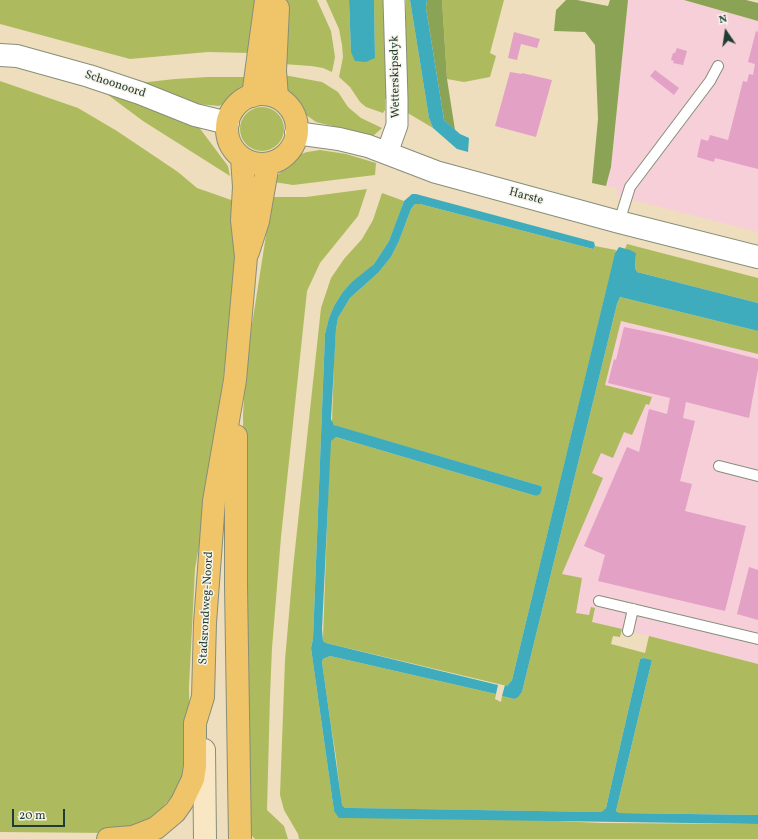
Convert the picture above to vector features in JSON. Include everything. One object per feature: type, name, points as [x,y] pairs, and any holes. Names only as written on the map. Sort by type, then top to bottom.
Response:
[{"type":"main road","points":[[252,96],[266,0]]},
{"type":"main road","points":[[277,97],[275,71],[278,0]]},
{"type":"main road","points":[[265,94],[277,97],[291,109],[294,116],[296,133],[293,144],[284,157],[268,164],[251,164],[235,152],[230,144],[228,123],[230,114],[243,100],[252,96],[265,94]]},
{"type":"main road","name":"Stadsrondweg-Noord","points":[[205,839],[203,697],[205,623],[214,509],[235,380],[246,257],[242,220],[244,187],[242,158]]},
{"type":"main road","name":"Stadsrondweg-Noord","points":[[246,257],[258,221],[268,164]]},
{"type":"main road","name":"Stadsrondweg-Noord","points":[[235,380],[236,586],[240,839]]},
{"type":"main road","points":[[108,839],[133,837],[156,828],[175,812],[182,802],[193,779],[195,766],[195,723],[203,697]]},
{"type":"street","name":"Wetterskipsdyk","points":[[387,153],[397,125],[394,0]]},
{"type":"street","name":"Schoonoord","points":[[0,55],[17,56],[89,76],[140,93],[195,115],[228,123]]},
{"type":"street","name":"Harste","points":[[296,133],[339,140],[387,153],[436,172],[619,222],[758,257]]},
{"type":"lane","points":[[619,222],[630,187],[710,81],[718,66]]},
{"type":"lane","points":[[719,466],[758,476]]},
{"type":"lane","points":[[599,601],[758,639]]},
{"type":"lane","points":[[628,631],[633,609]]},
{"type":"shaded area","points":[[628,0],[684,0],[758,21],[758,232],[617,196],[617,188],[606,186],[611,167]]},
{"type":"shaded area","points":[[617,304],[758,331],[758,664],[542,609]]},
{"type":"green space","points":[[0,0],[258,0],[251,53],[208,52],[130,59],[0,24]]},
{"type":"green space","points":[[285,0],[317,0],[331,31],[335,57],[332,72],[323,68],[311,66],[283,64]]},
{"type":"green space","points":[[326,0],[349,0],[351,52],[375,58],[374,0],[387,0],[390,99],[385,99],[385,110],[383,113],[366,107],[360,102],[350,87],[339,77],[343,57],[342,45],[339,29]]},
{"type":"green space","points":[[406,0],[410,0],[429,118],[433,128],[406,112]]},
{"type":"green space","points":[[427,0],[442,0],[447,79],[455,130],[444,120],[426,8]]},
{"type":"green space","points":[[442,0],[504,0],[490,53],[496,56],[490,77],[464,82],[447,79]]},
{"type":"green space","points":[[566,0],[577,0],[608,6],[610,0],[628,0],[611,167],[606,186],[592,183],[598,119],[595,45],[585,32],[554,31],[556,10]]},
{"type":"green space","points":[[684,0],[746,0],[758,3],[758,21]]},
{"type":"green space","points":[[284,75],[322,82],[338,92],[348,107],[361,118],[382,128],[373,136],[316,122],[302,112],[290,96],[285,84]]},
{"type":"green space","points":[[208,77],[250,77],[249,82],[236,98],[219,106],[197,104],[133,81],[148,82]]},
{"type":"green space","points":[[0,81],[78,108],[117,131],[178,172],[197,188],[237,202],[235,263],[215,454],[195,569],[189,687],[190,755],[188,764],[175,793],[161,809],[150,818],[136,826],[109,833],[0,832]]},
{"type":"green space","points":[[104,92],[198,126],[228,166],[230,176],[143,121]]},
{"type":"green space","points":[[262,107],[274,111],[280,117],[284,129],[280,141],[274,147],[262,151],[250,147],[244,141],[240,129],[244,117],[250,111]]},
{"type":"green space","points":[[320,150],[346,154],[376,163],[375,175],[293,185],[274,182],[275,178],[298,155]]},
{"type":"green space","points":[[367,189],[358,216],[320,263],[307,291],[281,537],[272,648],[270,696],[267,810],[284,826],[288,839],[255,839],[252,836],[248,825],[243,415],[246,363],[272,197],[306,197]]},
{"type":"green space","points":[[382,193],[404,201],[389,241],[374,264],[342,293],[329,318],[325,334],[313,639],[311,648],[334,811],[601,823],[758,824],[758,839],[299,839],[298,834],[284,810],[280,795],[285,660],[293,568],[321,308],[331,278],[344,259],[362,239],[373,220]]},
{"type":"green space","points":[[415,204],[420,204],[593,249],[595,246],[616,250],[512,680],[507,686],[326,643],[323,641],[330,441],[333,438],[336,437],[536,496],[542,488],[541,486],[336,426],[332,423],[334,360],[338,318],[350,298],[378,273],[391,257],[399,241],[411,209]]},
{"type":"green space","points":[[627,244],[758,278],[758,303],[637,272],[635,268],[636,253],[625,249]]},
{"type":"green space","points":[[620,297],[758,331],[758,354],[621,321],[605,385],[652,397],[649,405],[646,404],[632,435],[624,432],[613,458],[601,453],[592,473],[603,478],[562,574],[582,578],[576,613],[589,615],[591,607],[595,608],[592,622],[622,629],[620,637],[613,636],[611,644],[645,653],[649,636],[758,664],[758,815],[619,813],[616,811],[652,660],[644,658],[640,659],[606,808],[604,811],[345,808],[342,805],[341,800],[322,662],[323,659],[330,656],[496,694],[495,699],[501,702],[502,696],[514,699],[522,692],[617,304]]},
{"type":"water","points":[[349,0],[374,0],[375,58],[366,62],[355,61],[351,52]]},
{"type":"water","points":[[410,0],[427,0],[426,8],[444,120],[460,134],[469,138],[468,152],[457,149],[433,128],[429,118]]},
{"type":"water","points":[[412,194],[594,242],[595,246],[593,249],[420,204],[415,204],[411,209],[399,241],[391,257],[378,273],[350,298],[338,318],[336,329],[331,419],[334,425],[541,486],[542,488],[540,494],[536,496],[336,437],[331,441],[322,629],[323,641],[326,643],[498,685],[496,694],[330,656],[323,659],[322,662],[342,805],[345,808],[603,811],[606,808],[640,659],[644,658],[652,660],[616,811],[619,813],[758,815],[758,824],[339,818],[334,811],[311,648],[313,639],[325,334],[329,318],[342,293],[352,282],[374,264],[389,241],[404,201]]},
{"type":"water","points":[[619,247],[636,253],[635,268],[637,272],[758,303],[758,331],[620,297],[617,304],[522,692],[514,699],[502,696],[505,685],[507,686],[512,680],[615,253]]},
{"type":"building","points":[[756,31],[758,32],[758,169],[715,158],[714,162],[697,157],[701,139],[708,141],[710,135],[728,140],[743,81],[747,82],[749,74],[753,75],[755,64],[748,62]]},
{"type":"building","points":[[514,32],[540,39],[537,48],[521,44],[517,60],[508,58]]},
{"type":"building","points":[[677,48],[687,51],[683,65],[673,63],[674,61],[671,60],[673,53],[675,53]]},
{"type":"building","points":[[655,70],[679,88],[674,95],[650,76]]},
{"type":"building","points":[[510,72],[522,73],[552,80],[536,137],[495,126]]},
{"type":"building","points":[[624,327],[668,336],[758,359],[758,369],[749,418],[686,402],[683,418],[695,421],[680,481],[692,484],[685,511],[746,526],[725,611],[598,581],[605,555],[584,546],[627,447],[639,452],[649,409],[667,414],[670,398],[608,383],[614,359],[616,360]]},
{"type":"building","points":[[749,567],[758,570],[758,620],[737,614]]}]
